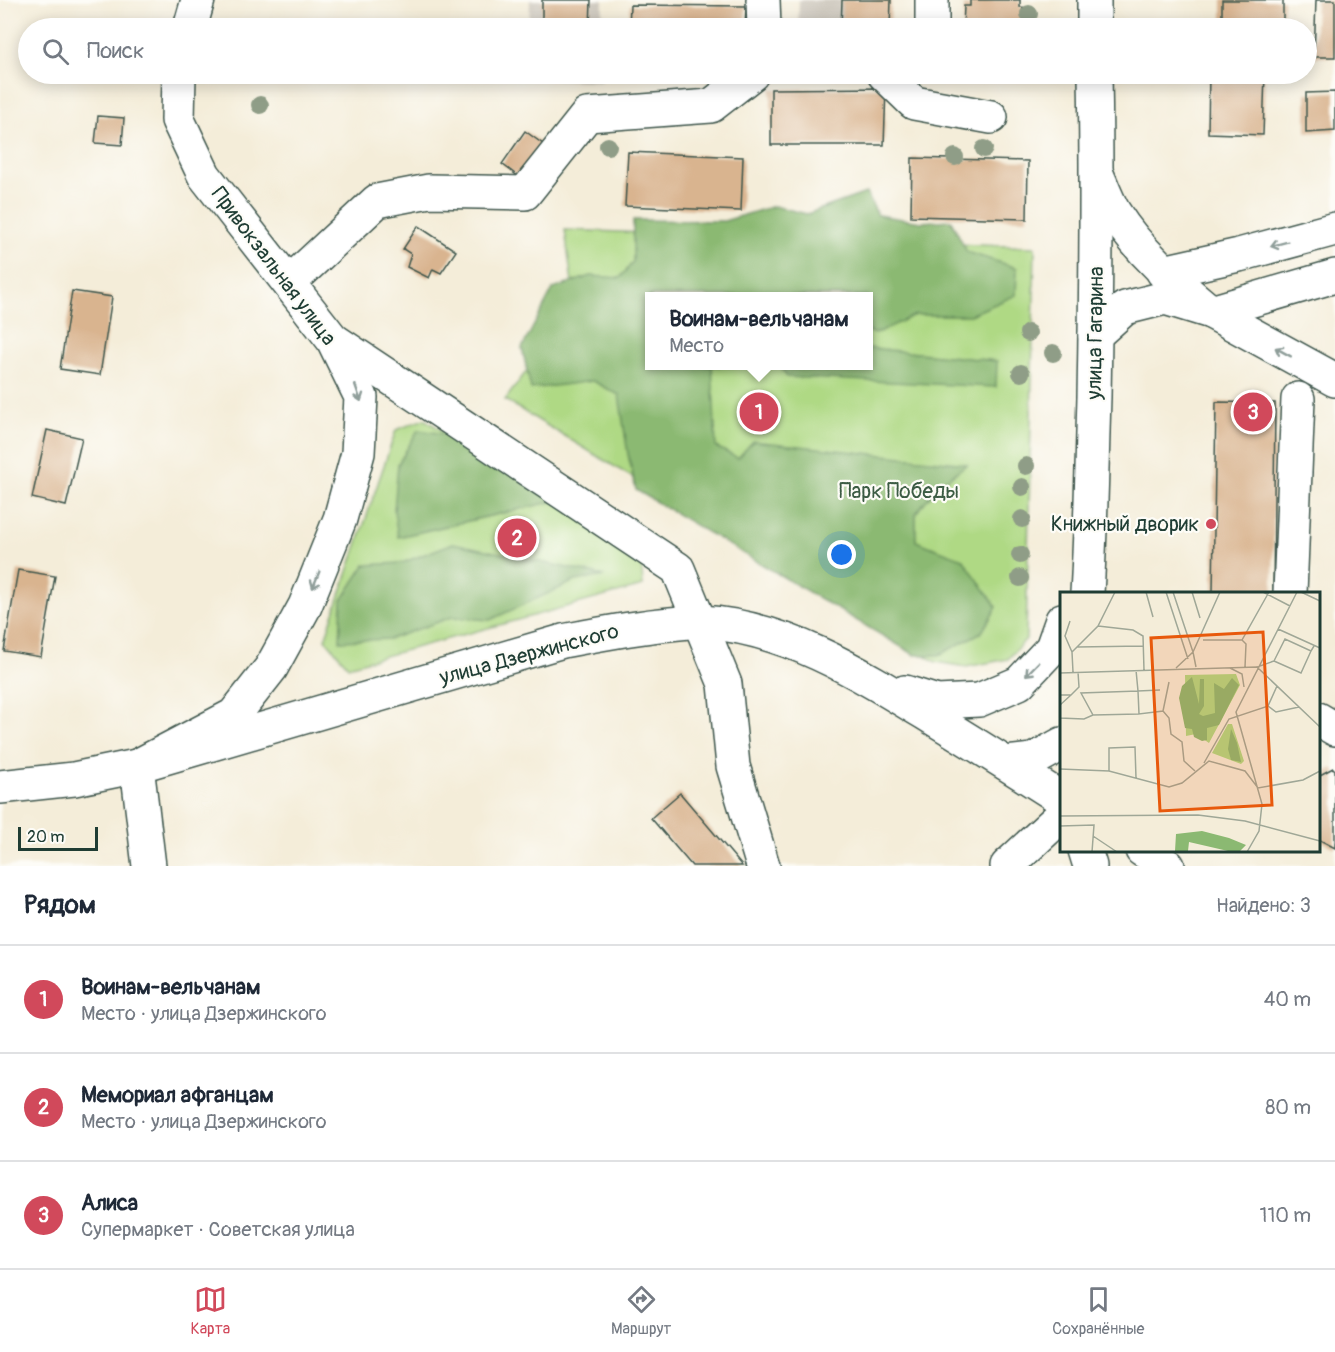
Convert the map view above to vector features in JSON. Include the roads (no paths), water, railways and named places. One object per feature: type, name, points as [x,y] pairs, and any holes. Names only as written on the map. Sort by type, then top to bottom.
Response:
[{"type":"street","points":[[193,18],[198,0]]},
{"type":"street","points":[[763,0],[764,18]]},
{"type":"street","points":[[932,0],[932,18]]},
{"type":"street","points":[[1094,0],[1094,18]]},
{"type":"street","name":"Привокзальная улица","points":[[137,766],[234,715],[271,668],[305,606],[340,519],[358,453],[362,397],[333,340],[204,175],[178,120],[179,84]]},
{"type":"street","points":[[289,283],[377,201],[429,190],[525,194],[587,115],[711,106],[739,84]]},
{"type":"street","points":[[894,84],[914,103],[991,117]]},
{"type":"street","name":"улица Гагарина","points":[[1087,592],[1095,335],[1097,174],[1095,84]]},
{"type":"street","points":[[1097,174],[1113,210],[1133,238],[1163,272],[1211,312],[1335,380]]},
{"type":"street","points":[[1163,272],[1239,255],[1335,229]]},
{"type":"street","points":[[1095,335],[1125,308],[1165,298],[1211,312],[1335,276]]},
{"type":"street","points":[[333,340],[678,569],[725,684],[733,766],[763,866]]},
{"type":"street","points":[[1290,592],[1298,399]]},
{"type":"street","points":[[1072,592],[1090,540]]},
{"type":"street","name":"улица Дзержинского","points":[[0,787],[74,779],[137,766],[563,642],[627,628],[699,621],[731,624],[795,642],[875,683],[1060,798]]},
{"type":"street","points":[[875,683],[937,702],[979,700],[1019,682],[1052,648],[1060,626]]},
{"type":"street","points":[[1320,720],[1335,729]]},
{"type":"street","points":[[1006,763],[1033,760],[1060,745]]},
{"type":"street","points":[[137,766],[149,866]]},
{"type":"street","points":[[1007,866],[1060,817]]},
{"type":"street","points":[[1086,851],[1090,866]]},
{"type":"street","points":[[1145,851],[1168,866]]},
{"type":"place","name":"Воинам-вельчанам","points":[[759,412]]},
{"type":"place","name":"Алиса","points":[[1253,412]]},
{"type":"place","name":"Книжный дворик","points":[[1211,524]]},
{"type":"place","name":"Мемориал афганцам","points":[[517,538]]},
{"type":"park label","name":"Парк Победы","points":[[899,491]]}]
